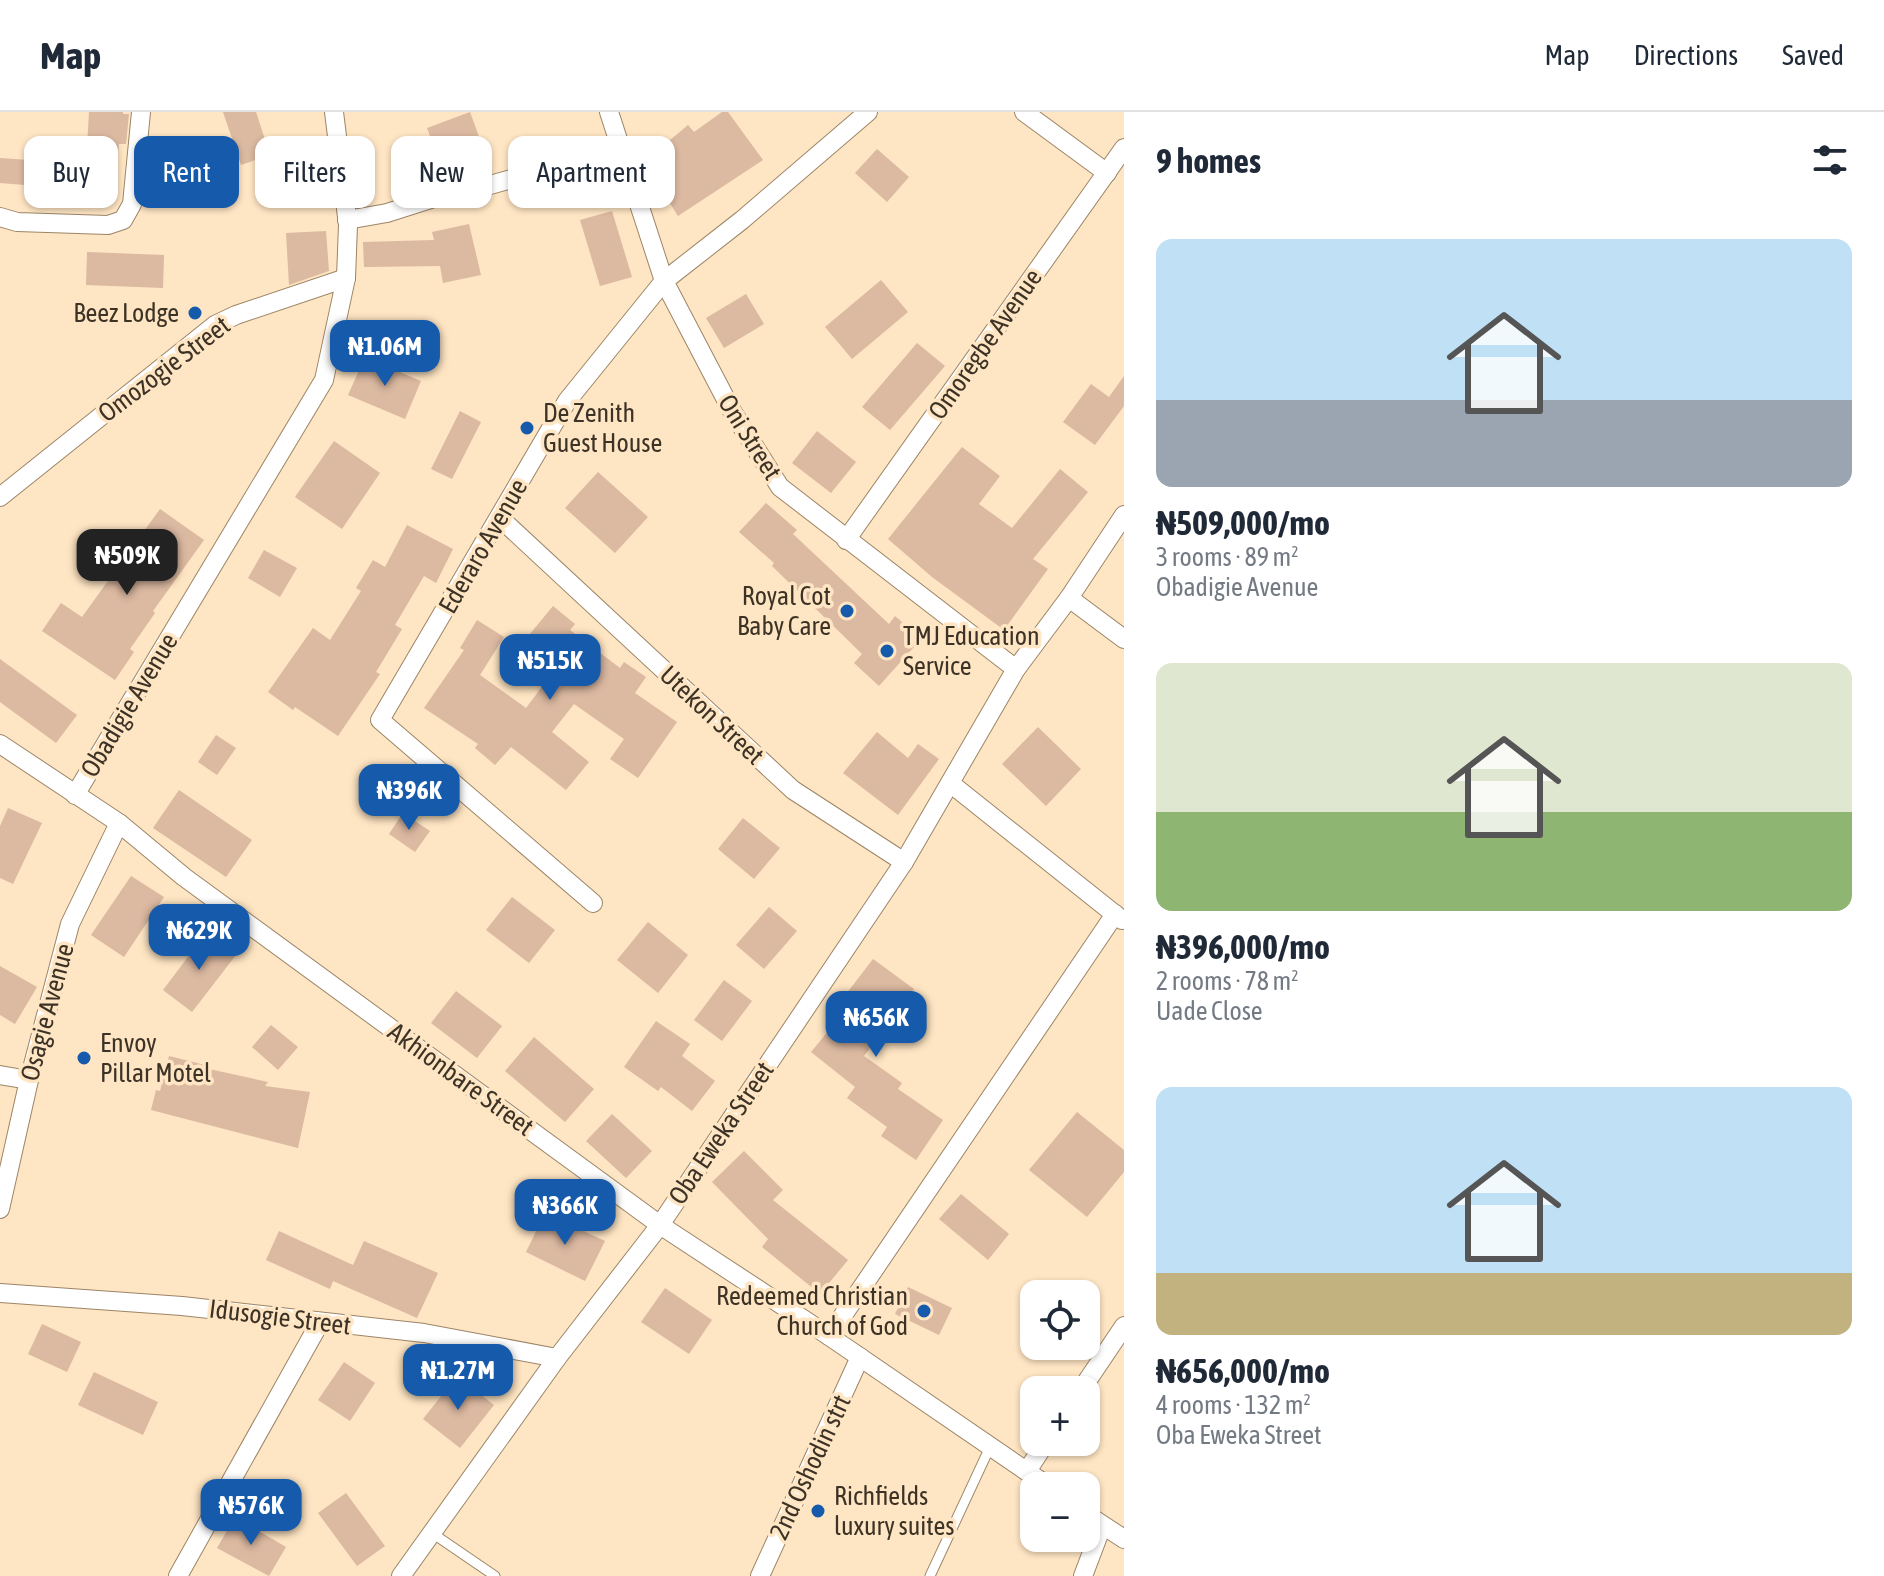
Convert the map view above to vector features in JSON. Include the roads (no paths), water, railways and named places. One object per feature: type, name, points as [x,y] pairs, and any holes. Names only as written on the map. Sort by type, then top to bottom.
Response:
[{"type":"street","points":[[0,217],[17,222],[108,225],[123,220],[132,204],[141,112]]},
{"type":"street","name":"Obadigie Avenue","points":[[75,795],[324,380],[346,278],[347,220],[334,112]]},
{"type":"street","name":"Oni Street","points":[[609,112],[616,136]]},
{"type":"street","name":"Ederaro Avenue","points":[[593,903],[380,720],[567,401],[664,281],[742,220],[868,112]]},
{"type":"street","points":[[1024,112],[1107,173]]},
{"type":"street","name":"Omoregbe Avenue","points":[[846,540],[1124,148]]},
{"type":"street","points":[[347,220],[374,216],[508,180]]},
{"type":"street","name":"Oni Street","points":[[640,208],[664,281],[732,411],[780,487],[1016,669]]},
{"type":"street","name":"Omozogie Street","points":[[0,497],[215,325],[346,278]]},
{"type":"street","name":"Oba Eweka Street","points":[[401,1576],[557,1358],[660,1225],[904,862],[1016,669],[1069,598],[1124,515]]},
{"type":"street","name":"Utekon Street","points":[[500,518],[793,790],[904,862]]},
{"type":"street","points":[[1069,598],[1124,639]]},
{"type":"street","name":"Akhionbare Street","points":[[0,744],[119,823],[184,877],[660,1225],[1027,1471]]},
{"type":"street","points":[[829,1336],[1119,918],[950,783]]},
{"type":"street","name":"Osagie Avenue","points":[[0,1209],[29,1080],[70,924],[119,823]]},
{"type":"street","points":[[0,1075],[29,1080]]},
{"type":"street","name":"Idusogie Street","points":[[0,1293],[182,1306],[424,1333],[557,1358]]},
{"type":"street","points":[[178,1576],[319,1324],[304,1322]]},
{"type":"street","points":[[1090,1376],[1124,1326]]},
{"type":"street","name":"2nd Oshodin strt","points":[[760,1576],[860,1357]]},
{"type":"street","points":[[1027,1471],[1037,1456]]},
{"type":"street","points":[[1083,1576],[1102,1526],[1124,1539]]},
{"type":"lane","points":[[930,1576],[990,1447]]},
{"type":"lane","points":[[432,1533],[495,1576]]},
{"type":"lane","points":[[475,1576],[480,1566]]},
{"type":"place","name":"Beez Lodge","points":[[195,313]]},
{"type":"place","name":"De Zenith Guest House","points":[[527,428]]},
{"type":"place","name":"Royal Cot Baby Care","points":[[847,611]]},
{"type":"place","name":"TMJ Education Service","points":[[887,651]]},
{"type":"place","name":"Envoy Pillar Motel","points":[[84,1058]]},
{"type":"place","name":"Redeemed Christian Church of God","points":[[924,1311]]},
{"type":"place","name":"Richfields luxury suites","points":[[818,1511]]}]
